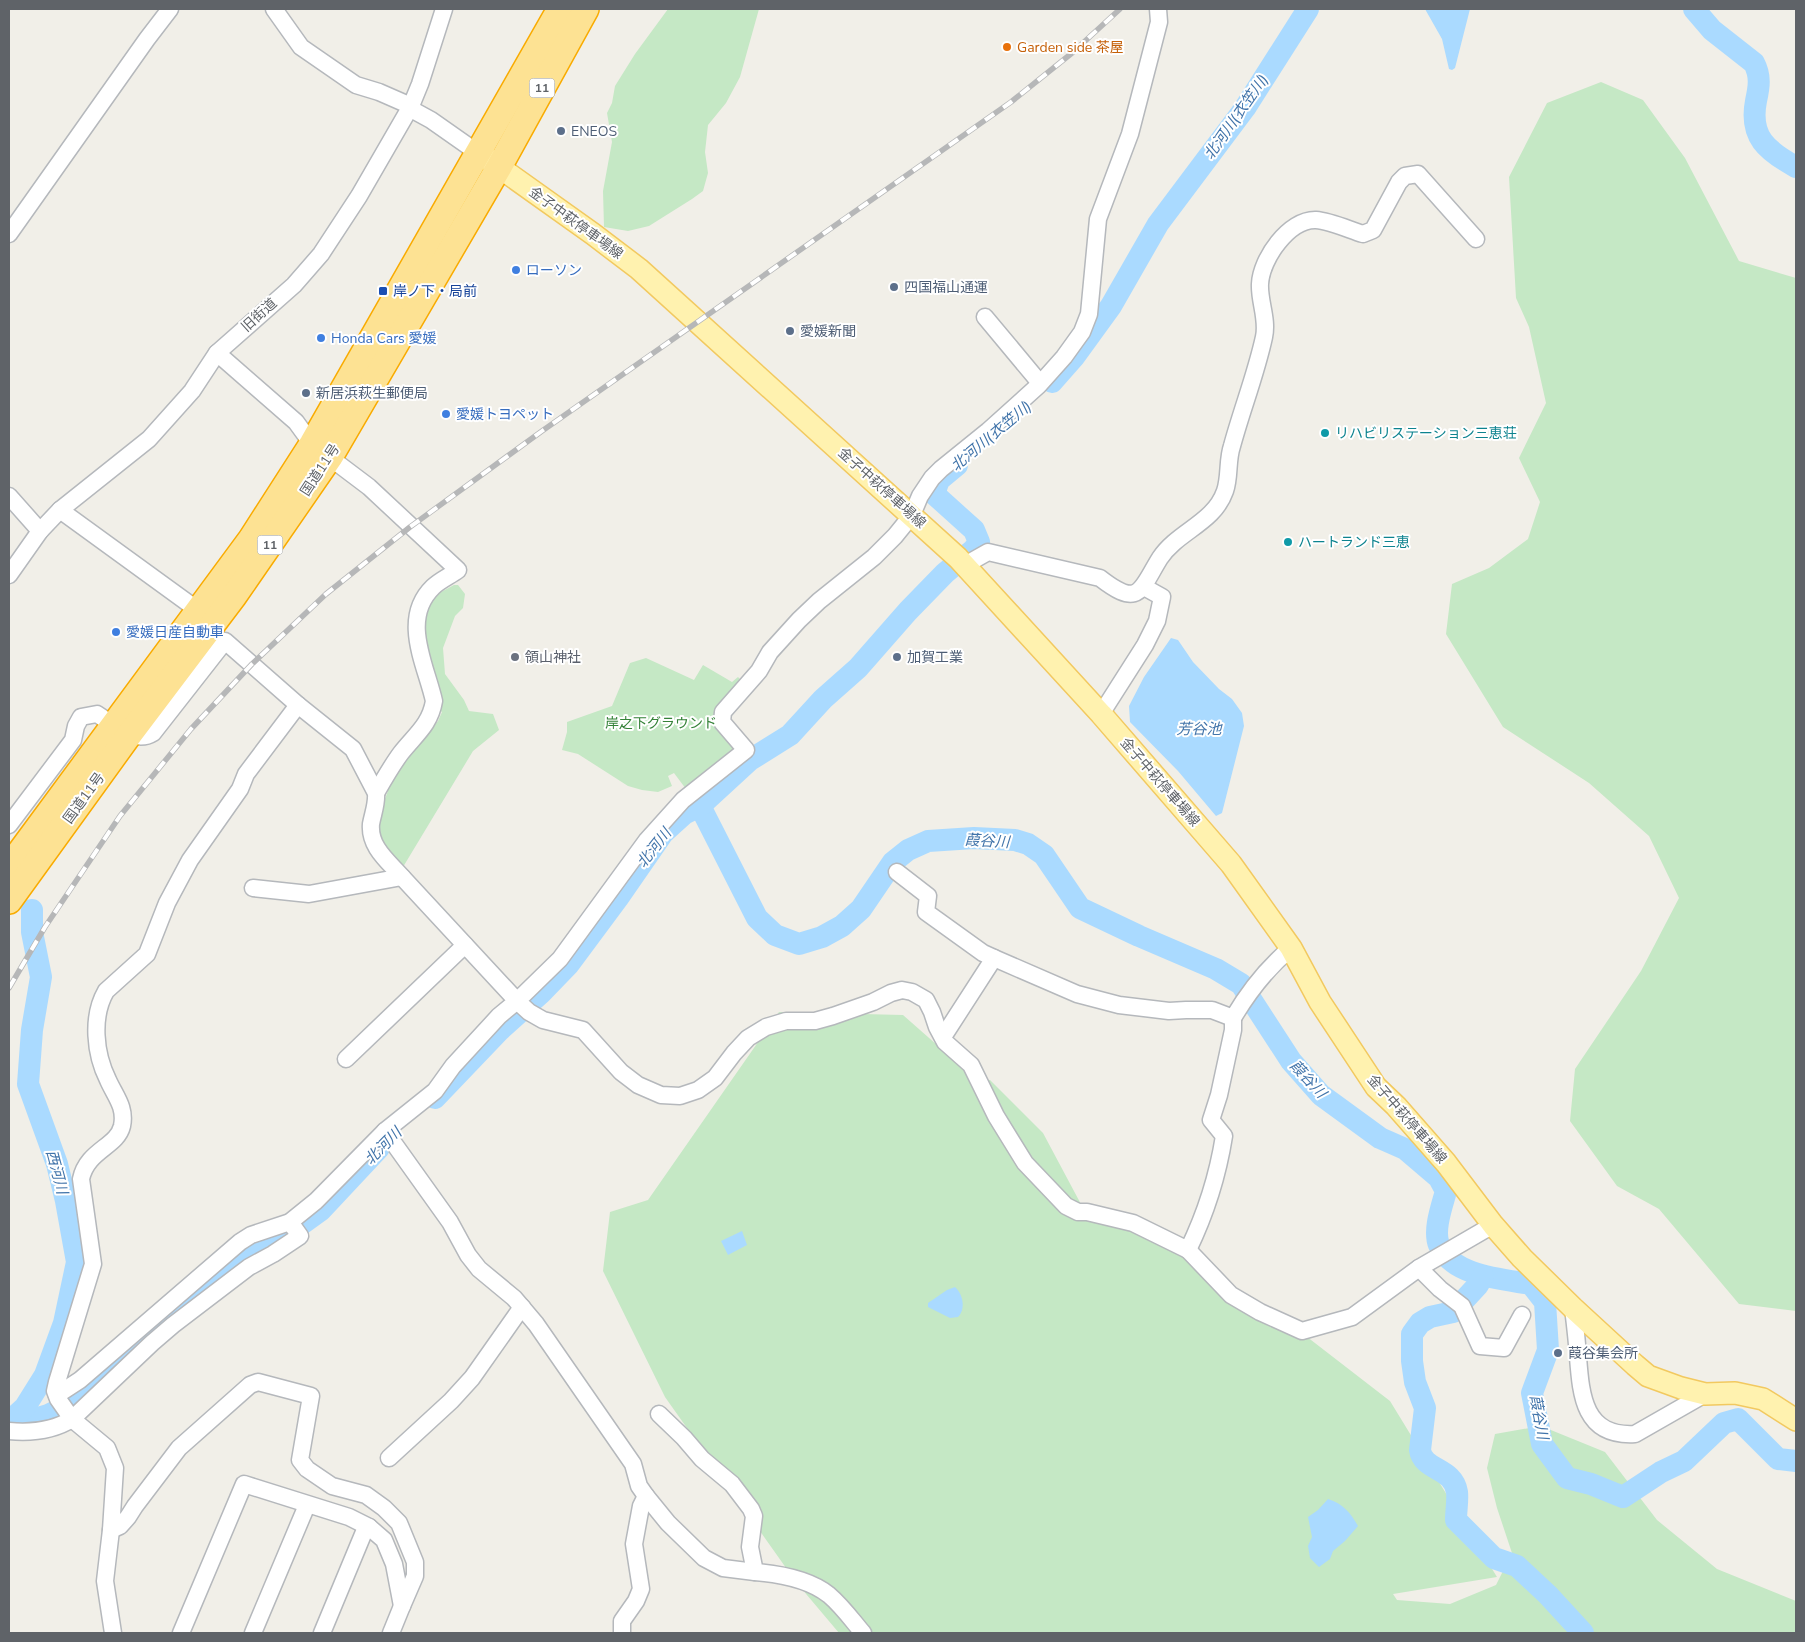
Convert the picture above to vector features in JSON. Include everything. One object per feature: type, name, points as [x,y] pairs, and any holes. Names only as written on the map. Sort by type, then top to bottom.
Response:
[{"type":"highway","name":"国道11号","points":[[9,901],[199,611],[251,539],[321,450],[478,153],[560,9]]},
{"type":"highway","name":"国道11号","points":[[9,867],[234,596],[321,450],[499,167],[586,9]]},
{"type":"main road","name":"金子中萩停車場線","points":[[478,153],[639,269],[962,562],[1101,714],[1231,864],[1291,948],[1320,1002],[1376,1087],[1396,1106],[1446,1163],[1493,1225],[1522,1258],[1573,1308],[1648,1376],[1681,1388],[1705,1394],[1735,1392],[1763,1399],[1796,1420]]},
{"type":"street","points":[[9,234],[170,9]]},
{"type":"street","points":[[274,9],[301,47],[356,85],[379,92],[432,120],[478,153]]},
{"type":"street","name":"旧街道","points":[[9,575],[40,531],[60,510],[149,439],[192,391],[217,353],[294,285],[321,254],[359,196],[410,107],[420,84],[444,9]]},
{"type":"street","points":[[58,1397],[240,1242],[251,1235],[294,1227],[316,1201],[389,1136],[435,1091],[459,1059],[499,1016],[522,1006],[647,840],[683,800],[746,750],[722,722],[724,712],[758,671],[770,652],[806,614],[874,557],[895,536],[912,516],[920,496],[932,478],[1040,384],[1064,357],[1082,332],[1089,314],[1098,219],[1130,134],[1159,22],[1158,9]]},
{"type":"street","points":[[962,562],[988,552],[1100,578],[1124,594],[1135,593],[1144,587],[1161,556],[1176,539],[1208,517],[1220,503],[1226,490],[1231,448],[1249,394],[1265,334],[1260,283],[1269,256],[1280,240],[1295,227],[1310,220],[1318,220],[1364,234],[1373,230],[1399,182],[1405,176],[1418,174],[1476,239]]},
{"type":"street","points":[[985,317],[1040,384]]},
{"type":"street","points":[[217,353],[296,422],[321,450],[369,487],[458,570],[433,587],[419,610],[416,629],[434,701],[432,712],[426,723],[392,766],[376,793]]},
{"type":"street","points":[[9,496],[40,531]]},
{"type":"street","points":[[60,510],[199,611]]},
{"type":"street","points":[[1101,714],[1145,644],[1157,621],[1162,597],[1144,587]]},
{"type":"street","points":[[9,825],[73,740],[76,726],[81,717],[97,714],[122,730],[147,736],[153,733],[226,641],[298,705],[353,749],[376,793],[377,800],[371,835],[373,843],[465,945],[522,1006],[543,1020],[583,1030],[621,1072],[638,1085],[661,1095],[680,1096],[698,1090],[714,1078],[748,1038],[766,1027],[786,1021],[815,1020],[833,1016],[902,990],[912,992],[926,1000],[937,1028],[945,1042],[971,1065],[996,1116],[1025,1163],[1066,1206],[1078,1212],[1087,1212],[1133,1223],[1188,1250],[1231,1295],[1260,1312],[1302,1331],[1352,1317],[1419,1268],[1493,1225]]},
{"type":"street","points":[[113,1633],[106,1581],[112,1530],[115,1468],[107,1448],[71,1417],[56,1391],[57,1382],[93,1264],[81,1178],[82,1169],[96,1152],[115,1139],[122,1127],[120,1102],[107,1078],[98,1048],[96,1030],[102,998],[106,991],[147,954],[167,903],[190,860],[240,789],[246,774],[298,705]]},
{"type":"street","points":[[897,872],[928,896],[926,912],[983,953],[1077,994],[1111,1003],[1169,1011],[1237,1011]]},
{"type":"street","points":[[253,888],[309,894],[402,877]]},
{"type":"street","points":[[346,1058],[465,945]]},
{"type":"street","points":[[1188,1250],[1209,1198],[1222,1152],[1224,1136],[1211,1120],[1219,1095],[1237,1011],[1250,989],[1272,964],[1291,948]]},
{"type":"street","points":[[943,1037],[994,958]]},
{"type":"street","points":[[389,1136],[450,1222],[468,1255],[479,1269],[522,1308],[536,1324],[633,1464],[639,1486],[668,1523],[704,1558],[723,1568],[781,1574],[812,1585],[828,1594],[848,1614],[863,1633]]},
{"type":"street","points":[[9,1431],[43,1431],[64,1424],[173,1325],[249,1267],[300,1236],[294,1227]]},
{"type":"street","points":[[1419,1268],[1440,1289],[1458,1303],[1480,1346],[1504,1348],[1522,1315]]},
{"type":"street","points":[[389,1458],[451,1401],[472,1378],[522,1308]]},
{"type":"street","points":[[1573,1308],[1581,1392],[1587,1412],[1610,1432],[1622,1435],[1635,1434],[1705,1394]]},
{"type":"street","points":[[112,1530],[120,1526],[128,1517],[179,1448],[250,1385],[258,1382],[311,1396],[300,1460],[307,1469],[332,1486],[366,1495],[384,1508],[399,1523],[415,1562],[415,1576],[391,1633]]},
{"type":"street","points":[[658,1414],[684,1438],[702,1459],[732,1484],[751,1509],[754,1516],[750,1547],[755,1572]]},
{"type":"street","points":[[181,1633],[244,1484],[349,1517],[369,1527],[384,1540],[394,1564],[402,1606]]},
{"type":"street","points":[[622,1633],[622,1621],[636,1601],[641,1589],[634,1544],[641,1506],[646,1496]]},
{"type":"street","points":[[252,1633],[307,1505]]},
{"type":"street","points":[[322,1633],[364,1532],[369,1527]]},
{"type":"green space","points":[[668,9],[759,9],[740,77],[726,103],[708,125],[705,152],[708,173],[703,191],[649,226],[628,231],[604,227],[603,191],[612,142],[607,113],[612,103],[615,86],[635,54]]},
{"type":"green space","points":[[1601,82],[1643,100],[1685,158],[1739,261],[1796,278],[1796,1311],[1739,1304],[1659,1209],[1617,1186],[1570,1121],[1575,1069],[1641,971],[1679,898],[1649,836],[1589,783],[1503,727],[1446,634],[1452,584],[1489,568],[1528,539],[1540,502],[1519,458],[1546,403],[1529,327],[1516,298],[1509,177],[1547,103]]},
{"type":"green space","points":[[454,585],[458,585],[465,594],[463,608],[455,616],[443,648],[445,674],[464,700],[469,711],[493,714],[499,730],[473,751],[403,867],[379,838],[379,814],[388,791],[385,785],[438,721],[442,712],[439,710],[426,656],[423,622],[431,602],[441,592]]},
{"type":"green space","name":"岸之下グラウンド","points":[[646,658],[694,680],[703,665],[732,682],[738,677],[742,681],[717,712],[736,749],[686,789],[674,773],[668,776],[672,786],[658,792],[628,786],[578,754],[562,750],[567,732],[567,722],[612,706],[630,663]]},
{"type":"green space","points":[[779,1012],[903,1015],[979,1082],[990,1080],[1043,1133],[1083,1208],[1190,1255],[1226,1297],[1302,1333],[1390,1401],[1420,1450],[1421,1457],[1428,1464],[1497,1577],[1393,1594],[1397,1600],[1450,1604],[1496,1585],[1512,1553],[1497,1508],[1487,1468],[1495,1434],[1541,1426],[1605,1452],[1657,1520],[1717,1569],[1796,1601],[1796,1633],[839,1633],[796,1582],[665,1397],[603,1271],[610,1212],[648,1200]]},
{"type":"water","points":[[1425,9],[1470,9],[1455,68],[1452,70],[1449,69],[1442,39]]},
{"type":"water","name":"芳谷池","points":[[1171,638],[1178,640],[1193,662],[1219,689],[1232,699],[1242,713],[1244,726],[1222,813],[1216,816],[1178,771],[1130,722],[1129,706],[1144,677]]},
{"type":"water","points":[[742,1231],[747,1245],[728,1255],[721,1241]]},
{"type":"water","points":[[955,1287],[960,1294],[963,1306],[958,1317],[950,1318],[928,1307],[928,1303]]},
{"type":"water","points":[[1328,1499],[1346,1509],[1358,1526],[1333,1551],[1330,1559],[1319,1567],[1310,1558],[1308,1546],[1312,1537],[1308,1517]]},
{"type":"waterway","name":"北河川(衣笠川)","points":[[1052,382],[1074,357],[1111,306],[1158,224],[1245,108],[1308,9]]},
{"type":"waterway","name":"北河川(衣笠川)","points":[[1694,9],[1712,30],[1754,63],[1759,86],[1755,114],[1755,124],[1758,133],[1762,142],[1769,149],[1796,167]]},
{"type":"waterway","name":"北河川(衣笠川)","points":[[435,1098],[500,1030],[541,993],[569,964],[663,833],[684,814],[700,806],[750,760],[790,735],[823,699],[858,668],[908,611],[945,573],[973,550],[979,542],[974,530],[934,494],[939,480],[957,465]]},
{"type":"waterway","name":"葭谷川","points":[[700,806],[757,918],[775,935],[799,944],[822,937],[842,926],[861,909],[893,862],[908,850],[928,841],[974,838],[1015,840],[1028,844],[1044,855],[1080,908],[1216,969],[1241,984],[1291,1061],[1321,1095],[1380,1138],[1405,1149],[1439,1178],[1446,1191],[1439,1218],[1437,1239],[1445,1255],[1466,1270],[1493,1278],[1531,1284],[1545,1302],[1548,1350],[1532,1393],[1542,1444],[1567,1478],[1591,1484],[1623,1497],[1661,1472],[1684,1461],[1724,1423],[1738,1419],[1778,1459],[1796,1461]]},
{"type":"waterway","name":"西河川","points":[[13,1418],[25,1407],[45,1375],[64,1323],[77,1262],[57,1164],[28,1084],[32,1030],[41,977],[32,932],[32,910]]},
{"type":"waterway","name":"北河川","points":[[9,1418],[31,1420],[48,1415],[74,1402],[91,1383],[139,1342],[180,1311],[222,1270],[252,1251],[285,1236],[321,1210],[379,1148]]},
{"type":"waterway","points":[[1483,1276],[1478,1285],[1453,1312],[1430,1317],[1420,1323],[1412,1334],[1412,1361],[1415,1382],[1425,1408],[1420,1450],[1426,1462],[1444,1473],[1454,1484],[1457,1492],[1456,1520],[1494,1558],[1517,1566],[1548,1595],[1583,1633]]},
{"type":"railway","points":[[9,988],[45,927],[120,816],[191,729],[252,664],[326,594],[410,527],[542,431],[1011,102],[1072,53],[1120,9]]},
{"type":"place","name":"Garden side 茶屋","points":[[1007,47]]},
{"type":"place","name":"ENEOS","points":[[561,131]]},
{"type":"place","name":"ローソン","points":[[516,270]]},
{"type":"place","name":"四国福山通運","points":[[894,287]]},
{"type":"place","name":"岸ノ下・局前","points":[[383,291]]},
{"type":"place","name":"愛媛新聞","points":[[790,331]]},
{"type":"place","name":"Honda Cars 愛媛","points":[[321,338]]},
{"type":"place","name":"新居浜萩生郵便局","points":[[306,393]]},
{"type":"place","name":"愛媛トヨペット","points":[[446,414]]},
{"type":"place","name":"リハビリステーション三恵荘","points":[[1325,433]]},
{"type":"place","name":"ハートランド三恵","points":[[1288,542]]},
{"type":"place","name":"愛媛日産自動車","points":[[116,632]]},
{"type":"place","name":"領山神社","points":[[515,657]]},
{"type":"place","name":"加賀工業","points":[[897,657]]},
{"type":"place","name":"葭谷集会所","points":[[1558,1353]]}]
